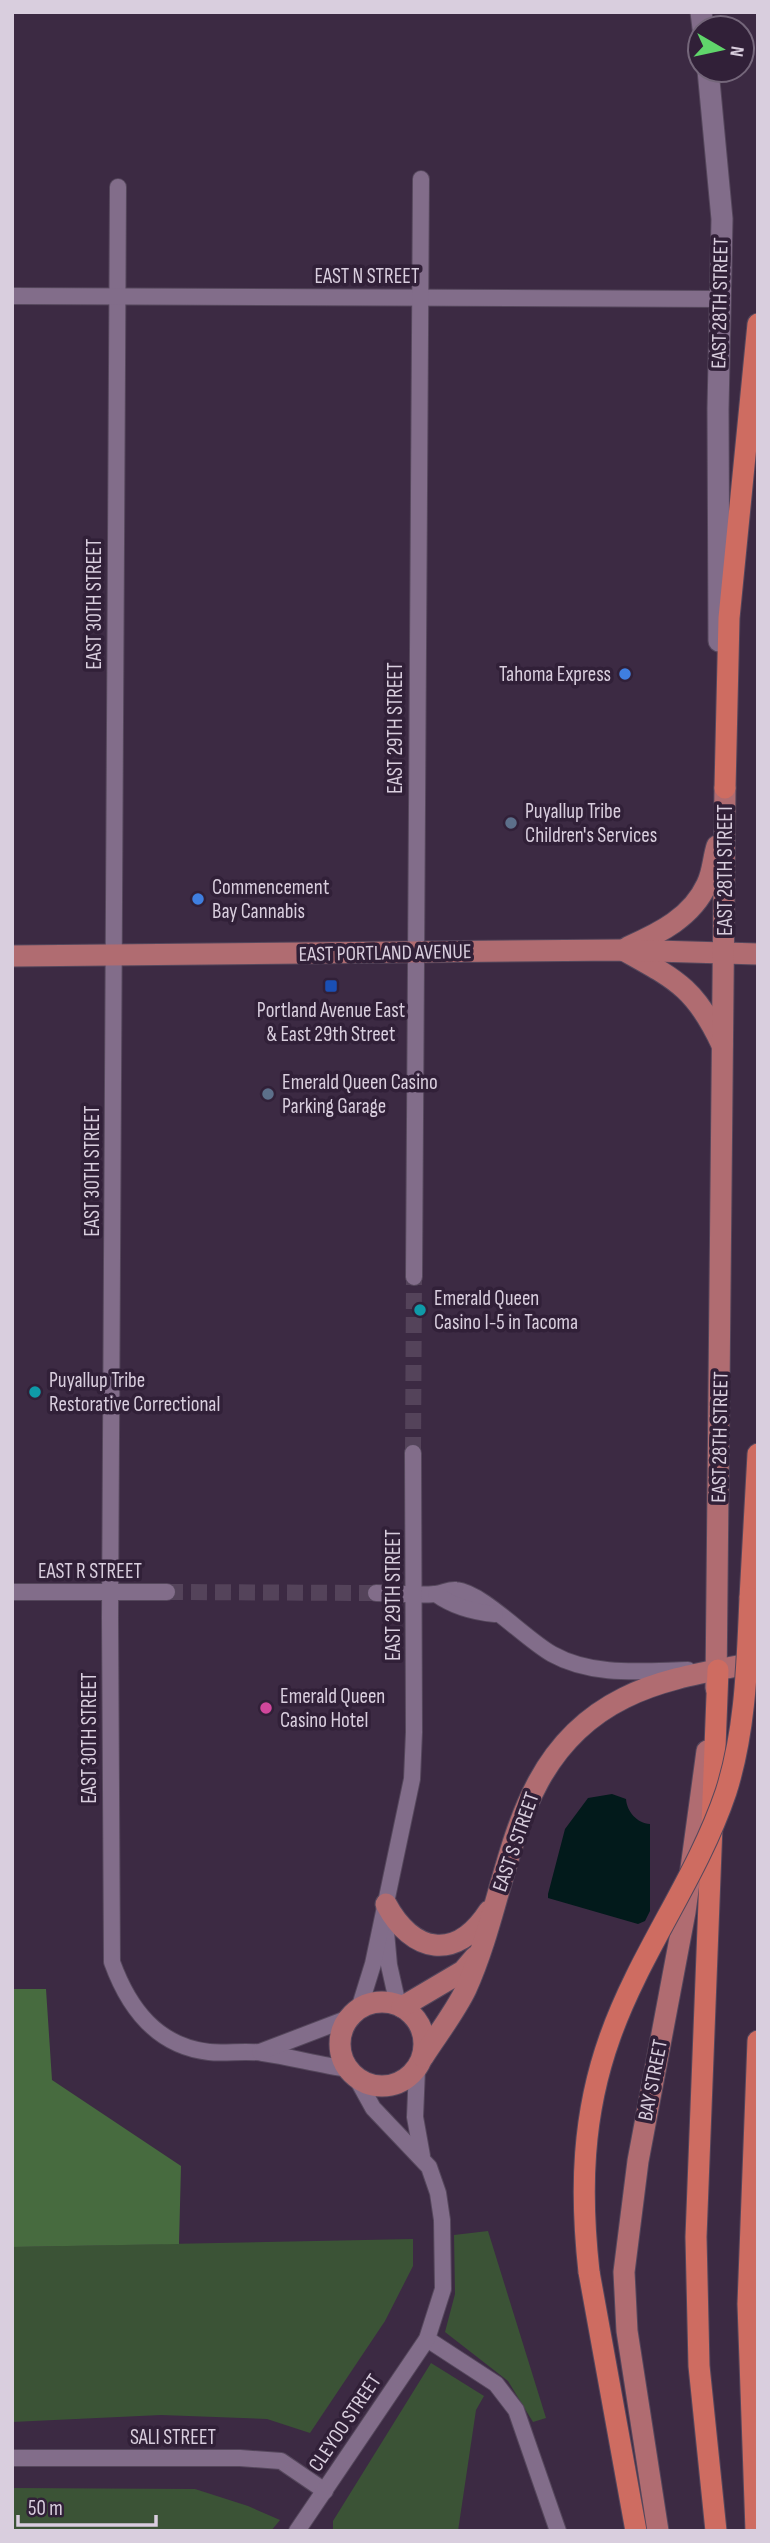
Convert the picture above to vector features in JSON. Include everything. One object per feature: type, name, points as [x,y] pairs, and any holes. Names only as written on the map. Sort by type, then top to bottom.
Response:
[{"type":"highway","points":[[725,788],[729,618],[758,324]]},
{"type":"highway","points":[[636,2531],[589,2272],[582,2213],[583,2166],[597,2080],[626,1999],[714,1824],[726,1790],[744,1706],[758,1454]]},
{"type":"highway","points":[[716,2531],[704,2430],[697,2303],[697,2169],[718,1670]]},
{"type":"highway","points":[[757,2531],[748,2304],[758,2041]]},
{"type":"main road","name":"EAST 28TH STREET","points":[[718,1670],[726,954],[725,788]]},
{"type":"main road","points":[[622,950],[664,931],[696,903],[709,882],[725,821]]},
{"type":"main road","name":"EAST PORTLAND AVENUE","points":[[12,956],[622,950],[758,954]]},
{"type":"main road","points":[[622,950],[663,973],[697,998],[724,1050]]},
{"type":"main road","points":[[718,1670],[758,1662]]},
{"type":"main road","name":"EAST S STREET","points":[[420,2063],[465,1990],[497,1898],[526,1801],[544,1770],[564,1745],[593,1718],[624,1698],[673,1680],[718,1670]]},
{"type":"main road","name":"BAY STREET","points":[[659,2531],[627,2331],[624,2272],[638,2161],[685,1912],[718,1670]]},
{"type":"main road","points":[[386,1903],[397,1925],[411,1938],[421,1944],[440,1946],[466,1936],[482,1921],[497,1898]]},
{"type":"main road","points":[[400,2006],[463,1970],[479,1953]]},
{"type":"main road","points":[[385,2002],[400,2006],[418,2020],[423,2032],[420,2063],[408,2078],[383,2087],[352,2074],[340,2043],[354,2013],[385,2002]]},
{"type":"street","name":"EAST 28TH STREET","points":[[709,84],[722,219],[719,626],[725,788]]},
{"type":"street","name":"EAST 29TH STREET","points":[[414,1277],[421,179]]},
{"type":"street","name":"EAST 30TH STREET","points":[[118,187],[110,1592],[112,1962],[130,2003],[146,2023],[174,2043],[208,2052],[259,2052],[352,2074]]},
{"type":"street","name":"EAST N STREET","points":[[12,296],[721,299]]},
{"type":"street","name":"EAST 29TH STREET","points":[[354,2013],[386,1903],[412,1779],[413,1452]]},
{"type":"street","name":"EAST R STREET","points":[[12,1592],[167,1592]]},
{"type":"street","points":[[376,1593],[436,1594],[449,1603],[475,1612],[495,1614],[552,1654],[587,1668],[623,1672],[718,1670]]},
{"type":"street","name":"EAST 29TH STREET","points":[[386,1903],[389,1965],[400,2006]]},
{"type":"street","name":"EAST 30TH STREET","points":[[259,2052],[354,2013]]},
{"type":"street","points":[[420,2063],[415,2117],[422,2156],[439,2193],[444,2246],[443,2289],[427,2339],[496,2384],[516,2410],[558,2531]]},
{"type":"street","points":[[352,2074],[373,2108],[422,2156]]},
{"type":"street","name":"CLEYOO STREET","points":[[297,2531],[427,2339]]},
{"type":"street","name":"SALI STREET","points":[[12,2458],[240,2458],[281,2461],[325,2491]]},
{"type":"green space","points":[[12,1989],[46,1989],[52,2080],[181,2166],[179,2244],[12,2247]]},
{"type":"green space","points":[[488,2231],[546,2418],[533,2422],[508,2381],[445,2332],[455,2294],[454,2235]]},
{"type":"green space","points":[[413,2239],[413,2266],[385,2321],[310,2433],[267,2419],[161,2415],[12,2422],[12,2247]]},
{"type":"green space","points":[[431,2363],[484,2396],[476,2410],[458,2531],[333,2531],[333,2521]]},
{"type":"green space","points":[[12,2488],[195,2489],[248,2506],[280,2520],[271,2531],[12,2531]]},
{"type":"shaded area","points":[[612,1794],[626,1799],[634,1816],[650,1824],[650,1911],[645,1921],[638,1924],[548,1898],[565,1829],[588,1798]]},
{"type":"tunnel","points":[[413,1453],[414,1277]]},
{"type":"tunnel","points":[[167,1592],[376,1593]]},
{"type":"place","name":"Tahoma Express","points":[[625,674]]},
{"type":"place","name":"Puyallup Tribe Children's Services","points":[[511,823]]},
{"type":"place","name":"Commencement Bay Cannabis","points":[[198,899]]},
{"type":"place","name":"Portland Avenue East & East 29th Street","points":[[331,986]]},
{"type":"place","name":"Emerald Queen Casino Parking Garage","points":[[268,1094]]},
{"type":"place","name":"Emerald Queen Casino I-5 in Tacoma","points":[[420,1310]]},
{"type":"place","name":"Puyallup Tribe Restorative Correctional","points":[[35,1392]]},
{"type":"place","name":"Emerald Queen Casino Hotel","points":[[266,1708]]}]
